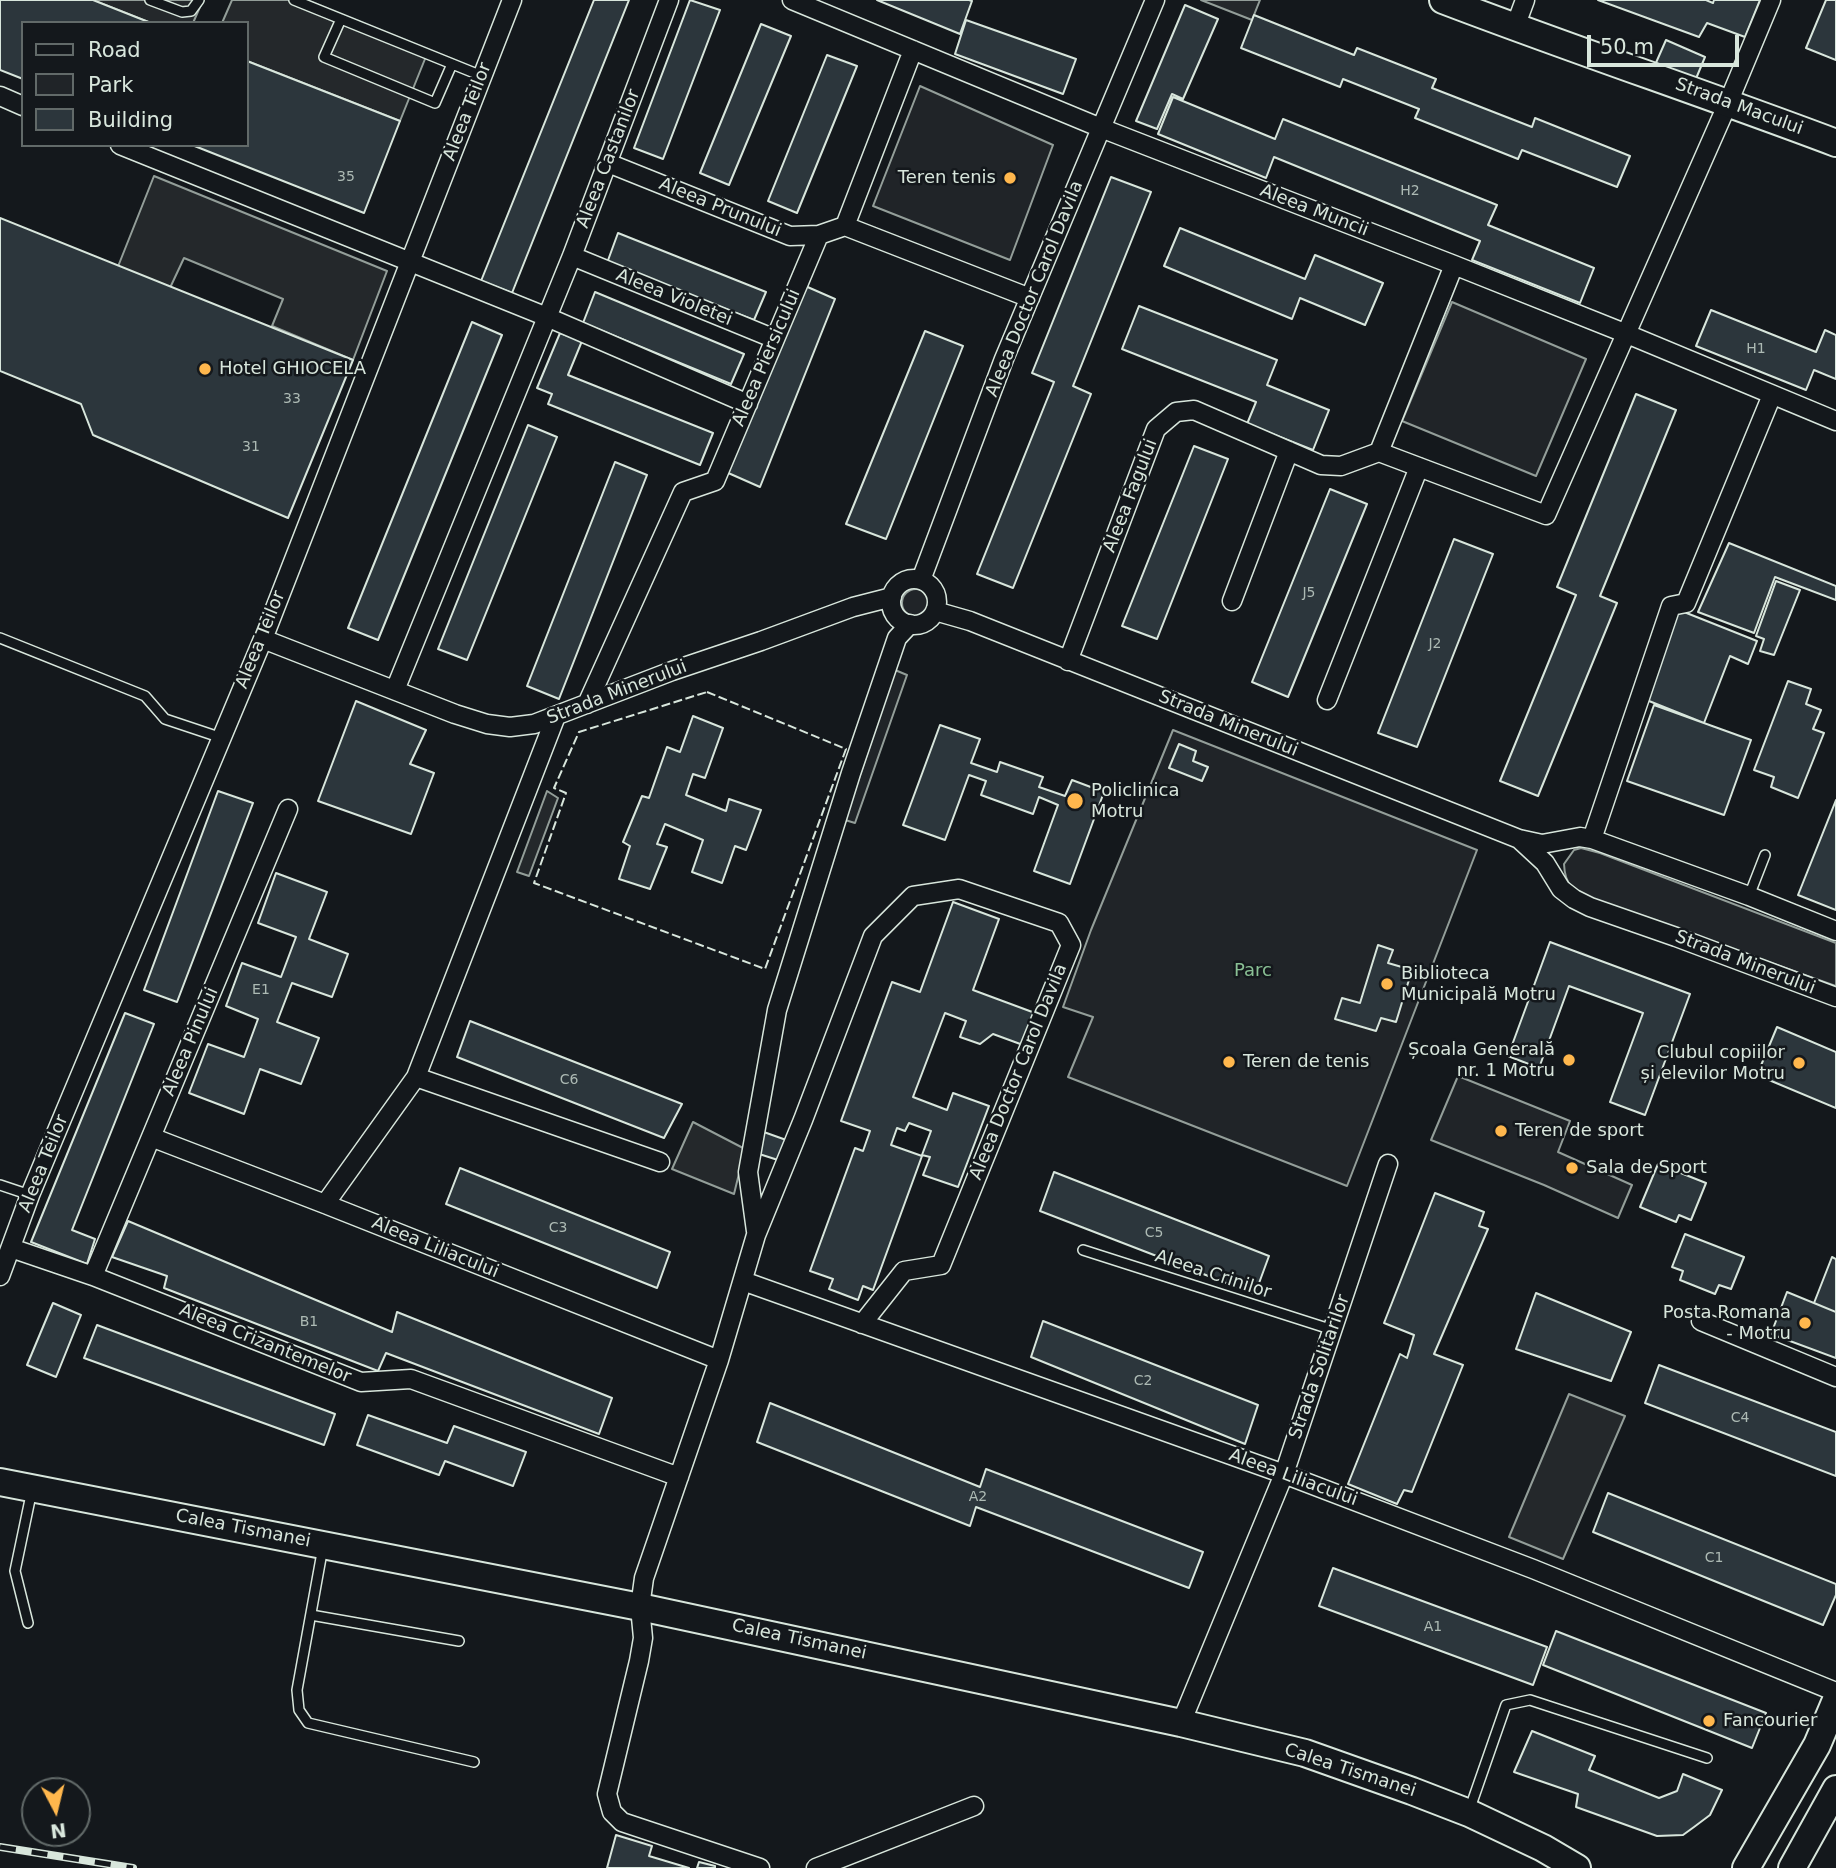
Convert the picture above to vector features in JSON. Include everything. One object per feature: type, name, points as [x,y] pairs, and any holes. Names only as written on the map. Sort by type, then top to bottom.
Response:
[{"type":"main road","name":"Strada Macului","points":[[1443,0],[1836,144]]},
{"type":"main road","name":"Calea Tismanei","points":[[0,1482],[640,1607],[1181,1723],[1305,1753],[1469,1813],[1543,1848],[1577,1868]]},
{"type":"main road","points":[[1746,1868],[1817,1745],[1836,1700]]},
{"type":"main road","points":[[1792,1868],[1836,1789]]},
{"type":"street","name":"Aleea Teilor","points":[[0,1276],[30,1195],[262,639],[512,0]]},
{"type":"street","name":"Aleea Castanilor","points":[[395,690],[572,256],[669,0]]},
{"type":"street","name":"Aleea Muncii","points":[[792,0],[1101,128],[1454,265],[1836,421]]},
{"type":"street","name":"Aleea Doctor Carol Davila","points":[[921,580],[1004,359],[1155,0]]},
{"type":"street","points":[[1515,27],[1525,0]]},
{"type":"street","points":[[1454,265],[1379,452],[1546,515],[1771,0]]},
{"type":"street","points":[[913,50],[845,226],[1030,298]]},
{"type":"street","points":[[0,96],[21,105]]},
{"type":"street","points":[[125,147],[547,317],[748,404]]},
{"type":"street","name":"Aleea Prunului","points":[[608,163],[790,236],[818,235],[845,226]]},
{"type":"street","name":"Aleea Piersicului","points":[[587,704],[683,492],[715,481],[818,235]]},
{"type":"street","name":"Aleea Violetei","points":[[572,256],[775,340]]},
{"type":"street","points":[[1592,839],[1671,606],[1686,603],[1772,395]]},
{"type":"street","name":"Aleea Fagului","points":[[1068,661],[1156,429],[1176,412],[1195,410],[1321,465],[1341,466],[1379,452]]},
{"type":"street","points":[[1232,601],[1289,451]]},
{"type":"street","points":[[1327,700],[1419,467]]},
{"type":"street","points":[[921,580],[929,584],[934,591],[936,611],[922,623],[910,624],[901,621],[894,614],[892,597],[898,586],[906,581],[921,580]]},
{"type":"street","name":"Strada Minerului","points":[[262,639],[455,714],[488,724],[510,727],[534,724],[672,671],[853,607],[892,597]]},
{"type":"street","name":"Strada Minerului","points":[[936,611],[970,621],[1519,839],[1542,844],[1580,837],[1592,839],[1836,931]]},
{"type":"street","name":"Aleea Doctor Carol Davila","points":[[756,1235],[748,1172],[777,1010],[851,773],[897,638],[910,624]]},
{"type":"street","points":[[325,1204],[416,1077],[556,716]]},
{"type":"street","name":"Aleea Pinului","points":[[93,1276],[288,808]]},
{"type":"street","name":"Strada Minerului","points":[[1519,839],[1545,863],[1561,889],[1590,907],[1836,997]]},
{"type":"street","name":"Aleea Doctor Carol Davila","points":[[760,1868],[622,1822],[612,1812],[607,1794],[643,1638],[640,1607],[644,1578],[719,1360],[756,1235],[873,936],[913,896],[958,889],[1059,923],[1071,945],[941,1265],[904,1271],[862,1324]]},
{"type":"street","points":[[416,1077],[660,1161]]},
{"type":"street","name":"Aleea Liliacului","points":[[151,1137],[719,1360]]},
{"type":"street","name":"Strada Solitarilor","points":[[1181,1723],[1284,1474],[1388,1164]]},
{"type":"street","name":"Aleea Crizantemelor","points":[[11,1248],[93,1276],[361,1382],[411,1379],[679,1477]]},
{"type":"street","name":"Aleea Liliacului","points":[[743,1282],[1284,1474],[1533,1569],[1836,1692]]},
{"type":"street","points":[[1701,1321],[1836,1377]]},
{"type":"street","points":[[816,1868],[974,1806]]},
{"type":"lane","points":[[150,0],[182,12],[191,11],[200,0]]},
{"type":"lane","points":[[294,0],[482,76]]},
{"type":"lane","points":[[341,19],[324,57],[435,103],[452,64]]},
{"type":"lane","points":[[0,638],[145,696],[165,719],[222,738]]},
{"type":"lane","points":[[1749,896],[1765,855]]},
{"type":"lane","points":[[0,1185],[30,1195]]},
{"type":"lane","name":"Aleea Crinilor","points":[[1083,1250],[1333,1330]]},
{"type":"lane","points":[[28,1623],[15,1571],[32,1488]]},
{"type":"lane","points":[[324,1545],[297,1690],[299,1710],[308,1723],[474,1762]]},
{"type":"lane","points":[[311,1615],[459,1642]]},
{"type":"lane","points":[[1469,1813],[1506,1705],[1519,1701],[1530,1700],[1707,1758]]},
{"type":"green space","points":[[920,86],[1053,145],[1010,260],[873,206]]},
{"type":"green space","points":[[1452,302],[1586,359],[1536,476],[1402,421]]},
{"type":"green space","points":[[916,589],[926,593],[930,603],[926,613],[916,617],[906,613],[902,603],[906,593]]},
{"type":"green space","points":[[895,670],[907,675],[855,823],[845,820]]},
{"type":"green space","name":"Parc","points":[[1173,730],[1477,850],[1347,1186],[1068,1077],[1093,1017],[1063,1007],[1091,930]]},
{"type":"green space","points":[[1581,848],[1836,943],[1836,986],[1583,895],[1569,884],[1564,864],[1574,850]]},
{"type":"green space","name":"Teren de sport","points":[[1458,1076],[1570,1121],[1558,1152],[1632,1185],[1618,1218],[1431,1140]]},
{"type":"shaded area","points":[[93,0],[203,0],[194,21],[146,21]]},
{"type":"shaded area","points":[[232,0],[294,0],[427,54],[400,121],[248,61],[248,21],[223,21]]},
{"type":"shaded area","points":[[1201,0],[1260,0],[1252,20]]},
{"type":"shaded area","points":[[154,176],[387,271],[353,360],[272,326],[283,299],[184,258],[169,290],[117,269]]},
{"type":"shaded area","points":[[547,791],[558,798],[529,876],[517,872]]},
{"type":"shaded area","points":[[693,1122],[745,1149],[734,1194],[672,1169]]},
{"type":"shaded area","points":[[1569,1394],[1625,1416],[1563,1559],[1509,1537]]},
{"type":"building","points":[[0,0],[93,0],[146,21],[21,21],[21,78],[0,70]]},
{"type":"building","points":[[594,0],[629,0],[512,293],[481,281]]},
{"type":"building","points":[[690,0],[720,10],[663,159],[634,148]]},
{"type":"building","points":[[877,0],[969,0],[972,1],[960,34]]},
{"type":"building","points":[[1598,0],[1706,0],[1713,3],[1714,0],[1760,0],[1745,37],[1707,23],[1699,37]]},
{"type":"building","points":[[1826,0],[1836,0],[1836,60],[1806,48]]},
{"type":"building","points":[[1185,5],[1218,19],[1183,99],[1172,94],[1157,129],[1136,121]]},
{"type":"building","points":[[1254,15],[1354,55],[1357,48],[1436,79],[1432,88],[1532,127],[1535,118],[1630,156],[1617,187],[1522,150],[1518,159],[1415,118],[1419,109],[1343,79],[1340,87],[1241,48]]},
{"type":"building","points":[[966,20],[1076,59],[1063,94],[955,54]]},
{"type":"building","points":[[761,24],[791,36],[729,185],[700,173]]},
{"type":"building","points":[[1666,40],[1705,57],[1695,81],[1655,65]]},
{"type":"building","points":[[827,55],[857,66],[797,213],[768,201]]},
{"type":"building","points":[[248,61],[400,121],[364,213],[197,147],[248,147]]},
{"type":"building","points":[[1173,97],[1275,139],[1283,119],[1497,205],[1488,225],[1594,268],[1580,303],[1472,260],[1480,241],[1274,157],[1266,178],[1158,134]]},
{"type":"building","points":[[1111,177],[1151,192],[1073,386],[1091,394],[1013,588],[977,574],[1054,382],[1032,373]]},
{"type":"building","points":[[0,218],[353,360],[288,518],[93,435],[81,404],[0,371]]},
{"type":"building","points":[[1180,228],[1305,279],[1315,255],[1383,283],[1365,325],[1300,298],[1292,319],[1164,266]]},
{"type":"building","points":[[618,233],[766,292],[754,320],[607,263]]},
{"type":"building","points":[[803,285],[835,299],[760,487],[726,472]]},
{"type":"building","points":[[595,292],[744,354],[731,384],[583,323]]},
{"type":"building","points":[[1139,306],[1277,360],[1267,385],[1329,410],[1313,450],[1247,424],[1256,402],[1122,349]]},
{"type":"building","points":[[1711,310],[1816,352],[1825,330],[1836,335],[1836,379],[1814,370],[1806,390],[1696,346]]},
{"type":"building","points":[[472,322],[502,335],[378,640],[348,628]]},
{"type":"building","points":[[925,331],[963,346],[886,539],[846,524]]},
{"type":"building","points":[[560,333],[582,341],[568,375],[713,433],[700,465],[548,404],[552,394],[537,388]]},
{"type":"building","points":[[1636,394],[1676,410],[1600,596],[1617,603],[1538,796],[1500,781],[1576,595],[1557,587]]},
{"type":"building","points":[[528,425],[557,437],[467,660],[438,649]]},
{"type":"building","points":[[1194,446],[1228,459],[1157,639],[1122,626]]},
{"type":"building","points":[[615,462],[647,475],[559,699],[527,686]]},
{"type":"building","points":[[1330,489],[1367,504],[1288,697],[1252,682]]},
{"type":"building","points":[[1454,539],[1493,554],[1417,747],[1378,733]]},
{"type":"building","points":[[1729,543],[1836,586],[1836,600],[1775,577],[1754,633],[1698,612]]},
{"type":"building","points":[[1776,581],[1800,590],[1774,655],[1760,651],[1764,639],[1756,636]]},
{"type":"building","points":[[1679,610],[1757,641],[1748,664],[1730,656],[1704,723],[1644,699]]},
{"type":"building","points":[[1788,681],[1811,689],[1806,704],[1821,710],[1813,729],[1824,733],[1798,798],[1771,787],[1774,777],[1754,770]]},
{"type":"building","points":[[356,701],[426,730],[410,764],[434,773],[411,834],[318,801]]},
{"type":"building","points":[[1654,705],[1751,740],[1724,815],[1627,781]]},
{"type":"building","points":[[693,716],[723,728],[705,778],[693,774],[686,795],[726,811],[729,799],[761,810],[746,850],[735,846],[722,883],[692,872],[703,840],[665,824],[657,844],[667,847],[650,889],[619,879],[630,846],[623,842],[642,796],[649,798],[667,747],[680,752]]},
{"type":"building","name":"Policlinica Motru","points":[[940,725],[980,739],[971,763],[997,772],[1000,762],[1043,777],[1039,787],[1065,796],[1072,780],[1104,792],[1070,884],[1034,871],[1058,805],[1039,797],[1033,814],[981,795],[986,781],[969,775],[945,840],[903,825]]},
{"type":"building","points":[[1179,744],[1196,751],[1193,761],[1208,767],[1202,781],[1169,768]]},
{"type":"building","points":[[218,791],[253,803],[177,1002],[144,990]]},
{"type":"building","points":[[1836,800],[1836,910],[1798,895]]},
{"type":"building","points":[[276,873],[327,892],[309,939],[348,954],[332,997],[292,983],[277,1022],[319,1038],[301,1084],[260,1069],[244,1114],[189,1093],[208,1044],[244,1057],[258,1019],[226,1006],[242,963],[281,977],[296,937],[258,923]]},
{"type":"building","points":[[953,902],[999,919],[973,990],[1035,1013],[1023,1045],[993,1034],[980,1044],[960,1037],[966,1021],[945,1013],[913,1097],[947,1110],[953,1093],[989,1106],[958,1187],[923,1175],[930,1157],[922,1155],[931,1131],[909,1123],[905,1131],[897,1128],[891,1145],[922,1156],[873,1290],[863,1286],[858,1300],[829,1289],[833,1279],[810,1271],[855,1148],[863,1151],[870,1131],[841,1121],[892,982],[920,992]]},
{"type":"building","points":[[1550,942],[1690,994],[1645,1115],[1610,1102],[1643,1013],[1569,986],[1539,1068],[1508,1056]]},
{"type":"building","name":"Biblioteca Municipală Motru","points":[[1378,945],[1393,950],[1388,963],[1412,970],[1396,1022],[1381,1018],[1376,1031],[1335,1019],[1342,998],[1360,1003]]},
{"type":"building","points":[[125,1013],[154,1024],[72,1230],[95,1239],[87,1264],[31,1242]]},
{"type":"building","points":[[470,1021],[682,1104],[664,1138],[457,1057]]},
{"type":"building","name":"Clubul copiilor și elevilor Motru","points":[[1777,1027],[1836,1052],[1836,1108],[1757,1075]]},
{"type":"building","points":[[761,1131],[789,1141],[781,1161],[753,1152]]},
{"type":"building","points":[[1658,1164],[1706,1183],[1691,1220],[1679,1215],[1676,1222],[1640,1207]]},
{"type":"building","points":[[460,1168],[670,1252],[657,1288],[446,1204]]},
{"type":"building","points":[[1054,1172],[1269,1256],[1255,1294],[1040,1211]]},
{"type":"building","points":[[1435,1193],[1484,1212],[1479,1226],[1488,1229],[1434,1354],[1463,1365],[1412,1492],[1404,1490],[1397,1504],[1348,1484],[1400,1354],[1407,1358],[1414,1335],[1384,1323]]},
{"type":"building","points":[[128,1221],[392,1332],[397,1312],[612,1398],[599,1434],[386,1353],[378,1371],[164,1288],[167,1276],[112,1257]]},
{"type":"building","points":[[1685,1234],[1744,1257],[1731,1289],[1719,1285],[1715,1294],[1680,1280],[1683,1271],[1672,1267]]},
{"type":"building","points":[[1832,1257],[1836,1259],[1836,1312],[1814,1303]]},
{"type":"building","name":"Posta Romana - Motru","points":[[1787,1292],[1836,1312],[1836,1358],[1771,1334]]},
{"type":"building","points":[[1536,1293],[1631,1332],[1611,1381],[1516,1349]]},
{"type":"building","points":[[53,1303],[81,1315],[56,1377],[27,1365]]},
{"type":"building","points":[[1043,1321],[1258,1405],[1245,1444],[1031,1357]]},
{"type":"building","points":[[97,1325],[335,1414],[324,1445],[84,1358]]},
{"type":"building","points":[[1659,1365],[1836,1432],[1836,1476],[1645,1403]]},
{"type":"building","points":[[770,1403],[980,1487],[986,1469],[1203,1552],[1189,1588],[976,1507],[970,1526],[757,1442]]},
{"type":"building","points":[[368,1415],[447,1443],[454,1426],[526,1452],[513,1486],[445,1461],[439,1475],[357,1445]]},
{"type":"building","points":[[1608,1493],[1836,1584],[1836,1595],[1823,1625],[1593,1532]]},
{"type":"building","points":[[1333,1568],[1547,1647],[1533,1685],[1319,1606]]},
{"type":"building","points":[[1556,1631],[1766,1713],[1752,1748],[1543,1665]]},
{"type":"building","points":[[1532,1731],[1595,1756],[1589,1770],[1659,1798],[1677,1791],[1683,1774],[1722,1790],[1710,1815],[1683,1835],[1657,1836],[1576,1807],[1578,1794],[1514,1772]]},
{"type":"building","points":[[616,1835],[652,1846],[649,1856],[689,1868],[607,1868]]},
{"type":"building","points":[[699,1862],[715,1866],[715,1868],[697,1868]]},
{"type":"railway","points":[[0,1847],[133,1868]]},
{"type":"fence","points":[[707,692],[846,749],[765,969],[534,883],[566,793],[554,788],[579,732],[707,692]]},
{"type":"place","name":"Teren tenis","points":[[1010,178]]},
{"type":"place","name":"Hotel GHIOCELA","points":[[205,369]]},
{"type":"place","name":"Policlinica Motru","points":[[1075,801]]},
{"type":"place","name":"Biblioteca Municipală Motru","points":[[1387,984]]},
{"type":"place","name":"Școala Generală nr. 1 Motru","points":[[1569,1060]]},
{"type":"place","name":"Teren de tenis","points":[[1229,1062]]},
{"type":"place","name":"Clubul copiilor și elevilor Motru","points":[[1799,1063]]},
{"type":"place","name":"Teren de sport","points":[[1501,1131]]},
{"type":"place","name":"Sala de Sport","points":[[1572,1168]]},
{"type":"place","name":"Posta Romana - Motru","points":[[1805,1323]]},
{"type":"place","name":"Fancourier","points":[[1709,1721]]}]
